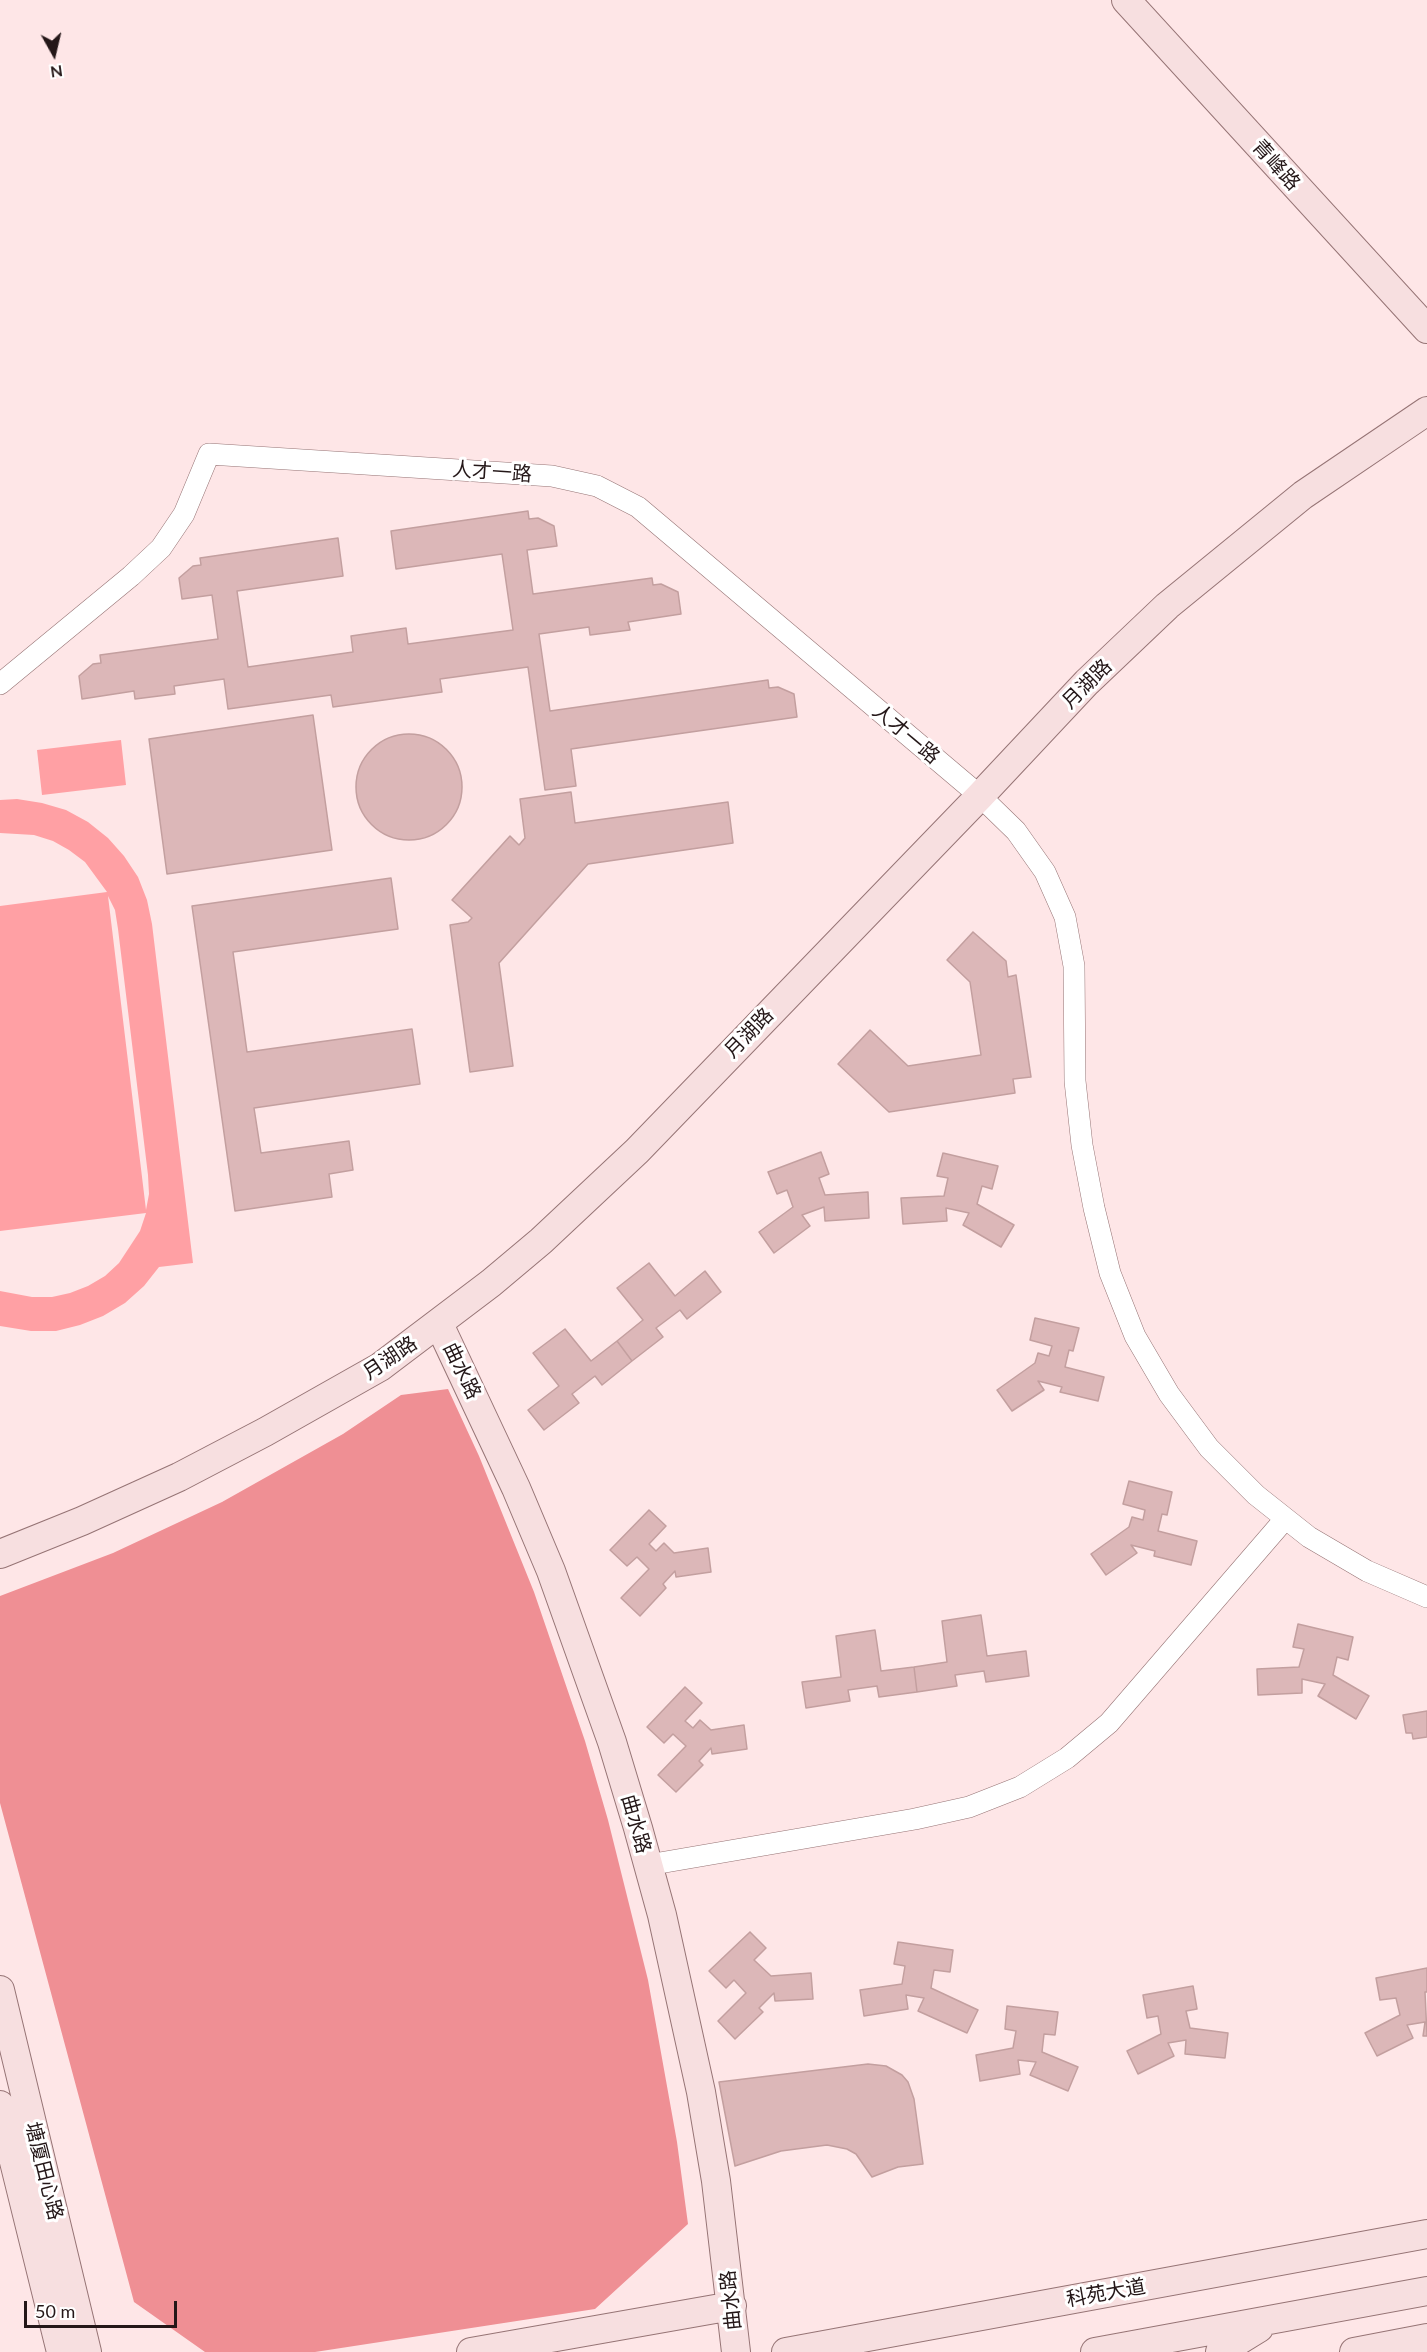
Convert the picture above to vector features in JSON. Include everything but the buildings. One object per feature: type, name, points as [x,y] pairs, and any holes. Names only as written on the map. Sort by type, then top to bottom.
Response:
[{"type":"street","name":"青峰路","points":[[1126,0],[1427,329]]},
{"type":"street","name":"月湖路","points":[[0,1554],[136,1497],[255,1437],[380,1366],[439,1324],[541,1241],[637,1151],[1088,682],[1167,606],[1303,495],[1427,411]]},
{"type":"street","name":"人才一路","points":[[0,684],[131,576],[161,548],[184,514],[209,454],[552,476],[597,486],[638,507],[980,796]]},
{"type":"street","points":[[980,796],[1022,839],[1045,872],[1065,918],[1074,966],[1075,1081],[1082,1145],[1110,1273],[1136,1335],[1169,1394],[1209,1448],[1256,1496],[1309,1537],[1367,1571],[1427,1597]]},
{"type":"street","name":"曲水路","points":[[439,1324],[507,1467],[551,1571],[612,1742],[648,1865],[677,1981],[701,2092],[716,2181],[736,2352]]},
{"type":"street","points":[[648,1865],[915,1820],[969,1807],[1020,1786],[1067,1758],[1109,1723],[1285,1518]]},
{"type":"street","name":"塘厦田心路","points":[[0,1990],[64,2311],[61,2352]]},
{"type":"street","name":"塘厦田心路","points":[[0,2105],[64,2311],[87,2352]]},
{"type":"street","name":"科苑大道","points":[[786,2352],[1427,2234]]},
{"type":"street","points":[[1095,2352],[1427,2291]]},
{"type":"street","points":[[471,2352],[732,2306]]},
{"type":"street","points":[[50,2352],[64,2311],[87,2326],[111,2352]]},
{"type":"street","points":[[1220,2352],[1273,2319]]},
{"type":"street","points":[[1354,2352],[1427,2338]]},
{"type":"shaded area","points":[[121,740],[126,785],[42,795],[37,750]]},
{"type":"shaded area","points":[[17,799],[42,803],[66,810],[88,822],[108,838],[138,877],[147,900],[152,924],[193,1263],[159,1267],[144,1286],[125,1303],[103,1316],[56,1331],[31,1331],[0,1326],[0,1291],[32,1297],[52,1297],[88,1286],[105,1276],[119,1263],[140,1231],[146,1213],[0,1231],[0,906],[107,892],[85,862],[53,841],[34,835],[0,833],[0,800]],"holes":[[[108,896],[115,910],[148,1175],[149,1194],[146,1210]]]},
{"type":"shaded area","points":[[448,1389],[479,1456],[534,1592],[585,1741],[608,1820],[648,1980],[677,2142],[688,2224],[595,2309],[315,2352],[205,2352],[134,2302],[0,1803],[0,1596],[113,1553],[222,1502],[343,1434],[401,1395]]}]
